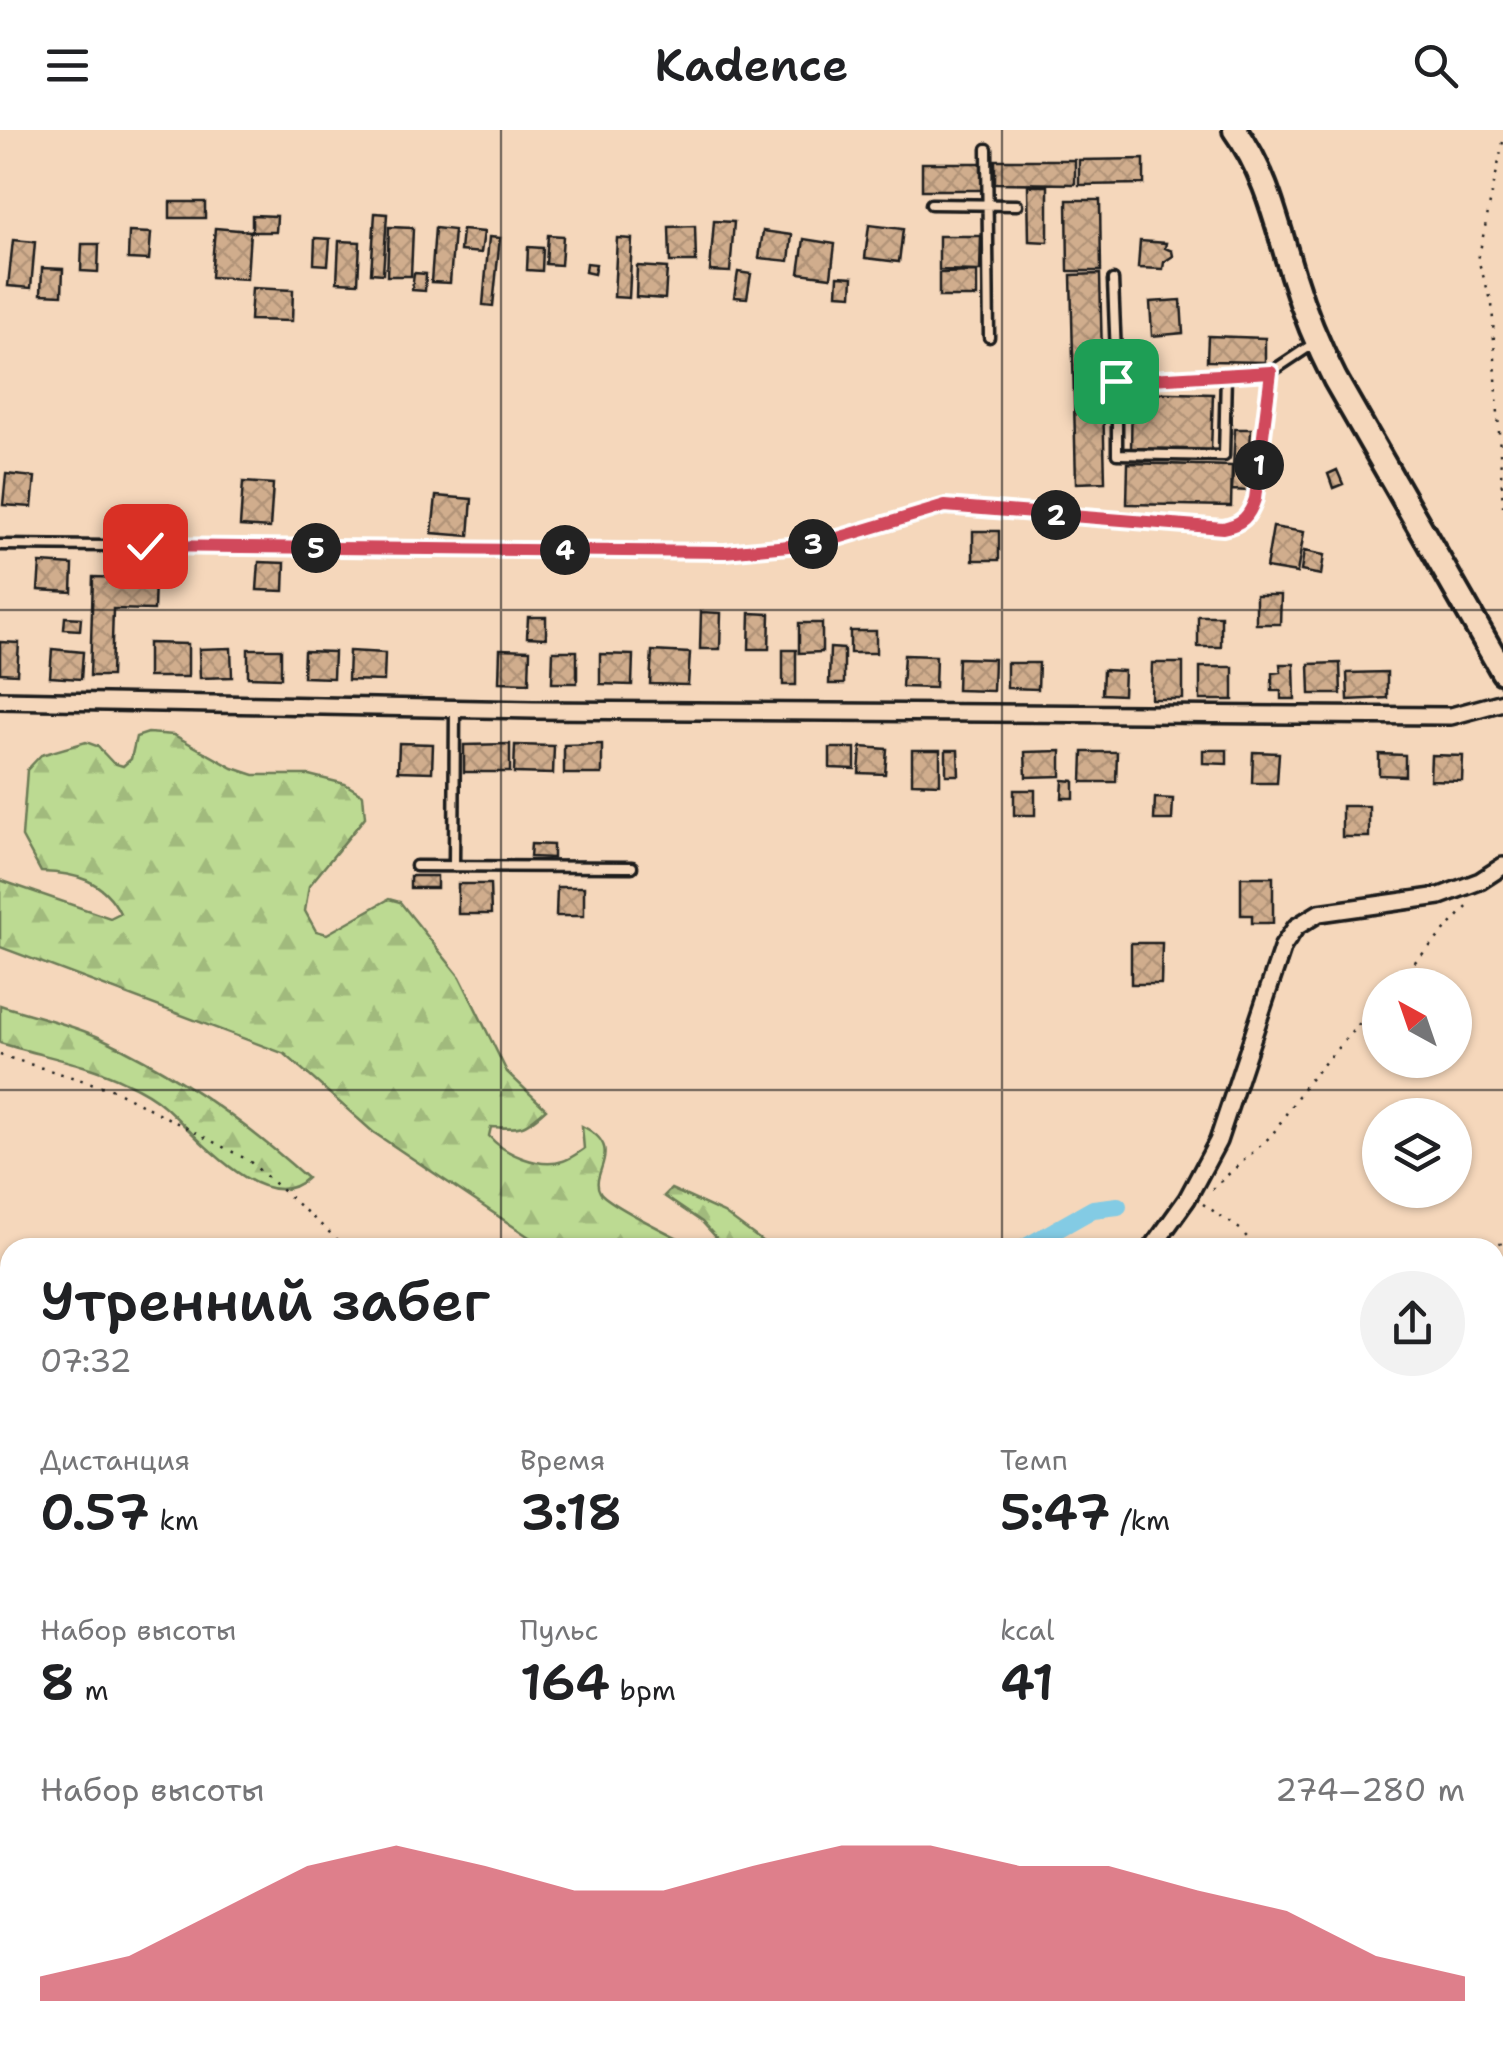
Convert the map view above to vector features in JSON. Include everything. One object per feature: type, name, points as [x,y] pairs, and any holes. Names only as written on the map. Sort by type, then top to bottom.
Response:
[{"type":"main road","points":[[1236,130],[1268,193],[1316,341],[1503,672]]},
{"type":"street","points":[[0,700],[1451,716],[1503,702]]},
{"type":"street","points":[[1159,1238],[1187,1198],[1218,1141],[1283,946],[1296,926],[1319,913],[1440,896],[1480,881],[1503,866]]},
{"type":"lane","points":[[987,150],[989,337]]},
{"type":"lane","points":[[931,204],[1018,205]]},
{"type":"lane","points":[[1113,280],[1117,454],[1224,456],[1226,374]]},
{"type":"lane","points":[[1116,381],[1271,372],[1316,341]]},
{"type":"lane","points":[[0,545],[725,552],[821,543],[945,506],[1223,528],[1237,525],[1249,515],[1255,499],[1271,372]]},
{"type":"lane","points":[[454,866],[455,708]]},
{"type":"lane","points":[[416,866],[632,867]]},
{"type":"path","points":[[1503,142],[1478,260],[1492,303],[1503,507]]},
{"type":"path","points":[[1409,968],[1480,894]]},
{"type":"path","points":[[1187,1198],[1211,1189],[1272,1135],[1306,1084],[1362,1020]]},
{"type":"path","points":[[0,1054],[114,1090],[248,1160],[335,1238]]},
{"type":"path","points":[[1187,1198],[1210,1206],[1248,1238]]},
{"type":"green space","points":[[148,733],[174,735],[233,768],[254,775],[309,775],[345,784],[363,795],[365,817],[309,886],[305,911],[316,931],[327,934],[389,899],[400,902],[460,977],[507,1072],[546,1109],[522,1126],[491,1127],[489,1136],[523,1158],[554,1163],[584,1149],[582,1126],[603,1143],[600,1192],[679,1238],[531,1238],[373,1132],[285,1054],[0,947],[0,880],[110,918],[120,913],[97,886],[65,874],[41,872],[22,837],[27,770],[41,755],[86,742],[123,766],[131,759],[136,737]]},
{"type":"green space","points":[[0,1005],[91,1034],[157,1067],[235,1119],[307,1178],[290,1188],[271,1188],[251,1181],[140,1090],[96,1070],[0,1043]]},
{"type":"green space","points":[[671,1189],[724,1213],[758,1238],[717,1238],[702,1222],[664,1196]]},
{"type":"building","points":[[1144,159],[1144,184],[1079,185],[1079,160]]},
{"type":"building","points":[[995,160],[1075,160],[1075,184],[995,183]]},
{"type":"building","points":[[922,163],[982,163],[982,190],[922,190]]},
{"type":"building","points":[[1028,186],[1048,186],[1048,242],[1029,241]]},
{"type":"building","points":[[1067,200],[1100,200],[1101,271],[1068,271]]},
{"type":"building","points":[[170,202],[205,202],[205,218],[170,218]]},
{"type":"building","points":[[375,213],[387,214],[383,274],[371,273]]},
{"type":"building","points":[[252,215],[277,216],[276,232],[252,232]]},
{"type":"building","points":[[714,221],[734,222],[730,272],[710,271]]},
{"type":"building","points":[[869,225],[903,229],[899,262],[865,258]]},
{"type":"building","points":[[695,226],[696,262],[670,262],[669,227]]},
{"type":"building","points":[[389,227],[413,228],[411,276],[387,276]]},
{"type":"building","points":[[215,228],[250,231],[247,279],[211,277]]},
{"type":"building","points":[[435,228],[454,230],[450,283],[431,282]]},
{"type":"building","points":[[462,230],[484,232],[481,253],[460,251]]},
{"type":"building","points":[[763,231],[792,235],[789,261],[759,258]]},
{"type":"building","points":[[129,232],[151,233],[149,260],[128,259]]},
{"type":"building","points":[[548,235],[563,236],[561,265],[546,264]]},
{"type":"building","points":[[939,236],[981,236],[980,271],[939,270]]},
{"type":"building","points":[[489,237],[500,238],[493,306],[483,305]]},
{"type":"building","points":[[315,238],[330,239],[328,265],[314,264]]},
{"type":"building","points":[[617,238],[632,239],[629,298],[614,297]]},
{"type":"building","points":[[804,239],[835,244],[831,277],[799,273]]},
{"type":"building","points":[[13,240],[35,242],[31,288],[8,286]]},
{"type":"building","points":[[339,241],[360,242],[358,283],[337,282]]},
{"type":"building","points":[[1140,241],[1166,243],[1165,248],[1173,256],[1164,262],[1163,269],[1138,268]]},
{"type":"building","points":[[82,244],[99,244],[98,272],[81,271]]},
{"type":"building","points":[[528,247],[543,248],[542,271],[527,270]]},
{"type":"building","points":[[586,263],[596,264],[594,274],[585,272]]},
{"type":"building","points":[[637,266],[667,268],[665,299],[636,297]]},
{"type":"building","points":[[42,268],[63,269],[62,295],[41,294]]},
{"type":"building","points":[[738,272],[751,274],[747,298],[734,297]]},
{"type":"building","points":[[977,272],[977,297],[939,297],[939,273]]},
{"type":"building","points":[[414,273],[426,274],[425,291],[412,290]]},
{"type":"building","points":[[1100,274],[1105,482],[1076,483],[1071,275]]},
{"type":"building","points":[[838,276],[853,277],[852,295],[837,294]]},
{"type":"building","points":[[252,288],[293,290],[292,321],[250,320]]},
{"type":"building","points":[[1181,300],[1183,333],[1152,336],[1150,302]]},
{"type":"building","points":[[1208,336],[1265,338],[1265,362],[1207,361]]},
{"type":"building","points":[[1132,392],[1213,394],[1211,451],[1131,450]]},
{"type":"building","points":[[1235,429],[1251,429],[1248,491],[1232,490]]},
{"type":"building","points":[[1128,463],[1232,466],[1231,506],[1127,504]]},
{"type":"building","points":[[1337,470],[1343,484],[1333,488],[1328,474]]},
{"type":"building","points":[[6,474],[35,477],[32,507],[3,505]]},
{"type":"building","points":[[243,482],[273,484],[270,528],[240,526]]},
{"type":"building","points":[[436,496],[472,499],[469,536],[432,533]]},
{"type":"building","points":[[1273,527],[1304,532],[1297,573],[1266,568]]},
{"type":"building","points":[[973,531],[999,531],[999,560],[973,560]]},
{"type":"building","points":[[1304,551],[1324,555],[1321,575],[1301,571]]},
{"type":"building","points":[[259,562],[285,563],[284,591],[257,590]]},
{"type":"building","points":[[40,563],[73,565],[72,592],[38,590]]},
{"type":"building","points":[[93,577],[155,579],[154,610],[113,609],[111,676],[90,676]]},
{"type":"building","points":[[1256,595],[1281,595],[1280,624],[1256,624]]},
{"type":"building","points":[[701,612],[721,613],[720,649],[700,649]]},
{"type":"building","points":[[750,613],[770,614],[769,649],[749,649]]},
{"type":"building","points":[[1198,616],[1221,616],[1221,647],[1198,647]]},
{"type":"building","points":[[65,617],[81,618],[80,630],[64,629]]},
{"type":"building","points":[[528,617],[546,617],[546,638],[527,637]]},
{"type":"building","points":[[799,623],[822,623],[822,652],[799,653]]},
{"type":"building","points":[[850,631],[876,631],[876,653],[850,653]]},
{"type":"building","points":[[0,642],[19,643],[17,674],[0,673]]},
{"type":"building","points":[[148,643],[188,644],[188,677],[148,677]]},
{"type":"building","points":[[231,648],[232,677],[200,678],[199,649]]},
{"type":"building","points":[[830,648],[844,649],[844,684],[829,684]]},
{"type":"building","points":[[52,649],[83,652],[81,679],[50,677]]},
{"type":"building","points":[[248,649],[281,649],[281,678],[248,677]]},
{"type":"building","points":[[500,649],[530,650],[529,683],[499,682]]},
{"type":"building","points":[[783,650],[796,650],[796,685],[783,685]]},
{"type":"building","points":[[304,651],[334,652],[333,678],[303,677]]},
{"type":"building","points":[[349,651],[385,653],[384,681],[348,680]]},
{"type":"building","points":[[553,651],[577,651],[577,683],[552,683]]},
{"type":"building","points":[[652,651],[690,653],[688,685],[650,684]]},
{"type":"building","points":[[600,654],[633,655],[632,685],[600,684]]},
{"type":"building","points":[[904,655],[936,656],[935,688],[902,687]]},
{"type":"building","points":[[958,658],[994,659],[993,691],[957,690]]},
{"type":"building","points":[[1007,663],[1039,663],[1038,689],[1007,688]]},
{"type":"building","points":[[1152,663],[1183,663],[1183,699],[1151,699]]},
{"type":"building","points":[[1340,663],[1341,694],[1310,694],[1309,664]]},
{"type":"building","points":[[1280,664],[1294,664],[1295,699],[1281,699],[1281,691],[1272,691],[1272,673],[1281,672]]},
{"type":"building","points":[[1200,667],[1233,667],[1233,700],[1200,700]]},
{"type":"building","points":[[1103,670],[1124,671],[1123,695],[1102,694]]},
{"type":"building","points":[[1387,672],[1387,698],[1348,700],[1347,673]]},
{"type":"building","points":[[399,743],[433,744],[432,772],[398,771]]},
{"type":"building","points":[[510,744],[510,772],[464,772],[464,745]]},
{"type":"building","points":[[602,744],[602,774],[564,774],[564,745]]},
{"type":"building","points":[[515,745],[554,746],[553,774],[514,773]]},
{"type":"building","points":[[861,747],[887,749],[885,774],[859,773]]},
{"type":"building","points":[[830,748],[855,748],[855,769],[830,768]]},
{"type":"building","points":[[912,750],[940,750],[940,784],[912,783]]},
{"type":"building","points":[[946,750],[958,750],[959,775],[946,775]]},
{"type":"building","points":[[1203,750],[1227,750],[1227,764],[1203,763]]},
{"type":"building","points":[[1061,751],[1061,776],[1026,777],[1025,752]]},
{"type":"building","points":[[1083,752],[1117,752],[1116,782],[1082,782]]},
{"type":"building","points":[[1253,752],[1279,753],[1277,783],[1252,783]]},
{"type":"building","points":[[1379,754],[1405,755],[1405,776],[1379,775]]},
{"type":"building","points":[[1431,755],[1463,756],[1462,781],[1430,780]]},
{"type":"building","points":[[1063,780],[1074,781],[1074,798],[1062,798]]},
{"type":"building","points":[[1014,790],[1035,790],[1035,815],[1014,815]]},
{"type":"building","points":[[1155,798],[1173,799],[1172,820],[1154,820]]},
{"type":"building","points":[[1342,806],[1369,806],[1369,837],[1342,837]]},
{"type":"building","points":[[531,844],[553,845],[553,858],[530,857]]},
{"type":"building","points":[[410,876],[437,876],[437,888],[410,888]]},
{"type":"building","points":[[1241,877],[1273,877],[1273,923],[1252,923],[1252,915],[1241,915]]},
{"type":"building","points":[[458,884],[490,884],[491,914],[458,914]]},
{"type":"building","points":[[557,887],[584,887],[584,916],[556,916]]},
{"type":"building","points":[[1131,943],[1162,943],[1161,984],[1131,984]]},
{"type":"waterway","points":[[1042,1238],[1093,1209],[1118,1206]]},
{"type":"route","points":[[145,546],[725,552],[821,543],[945,506],[1223,528],[1237,525],[1249,515],[1255,499],[1271,372],[1116,381]]}]
